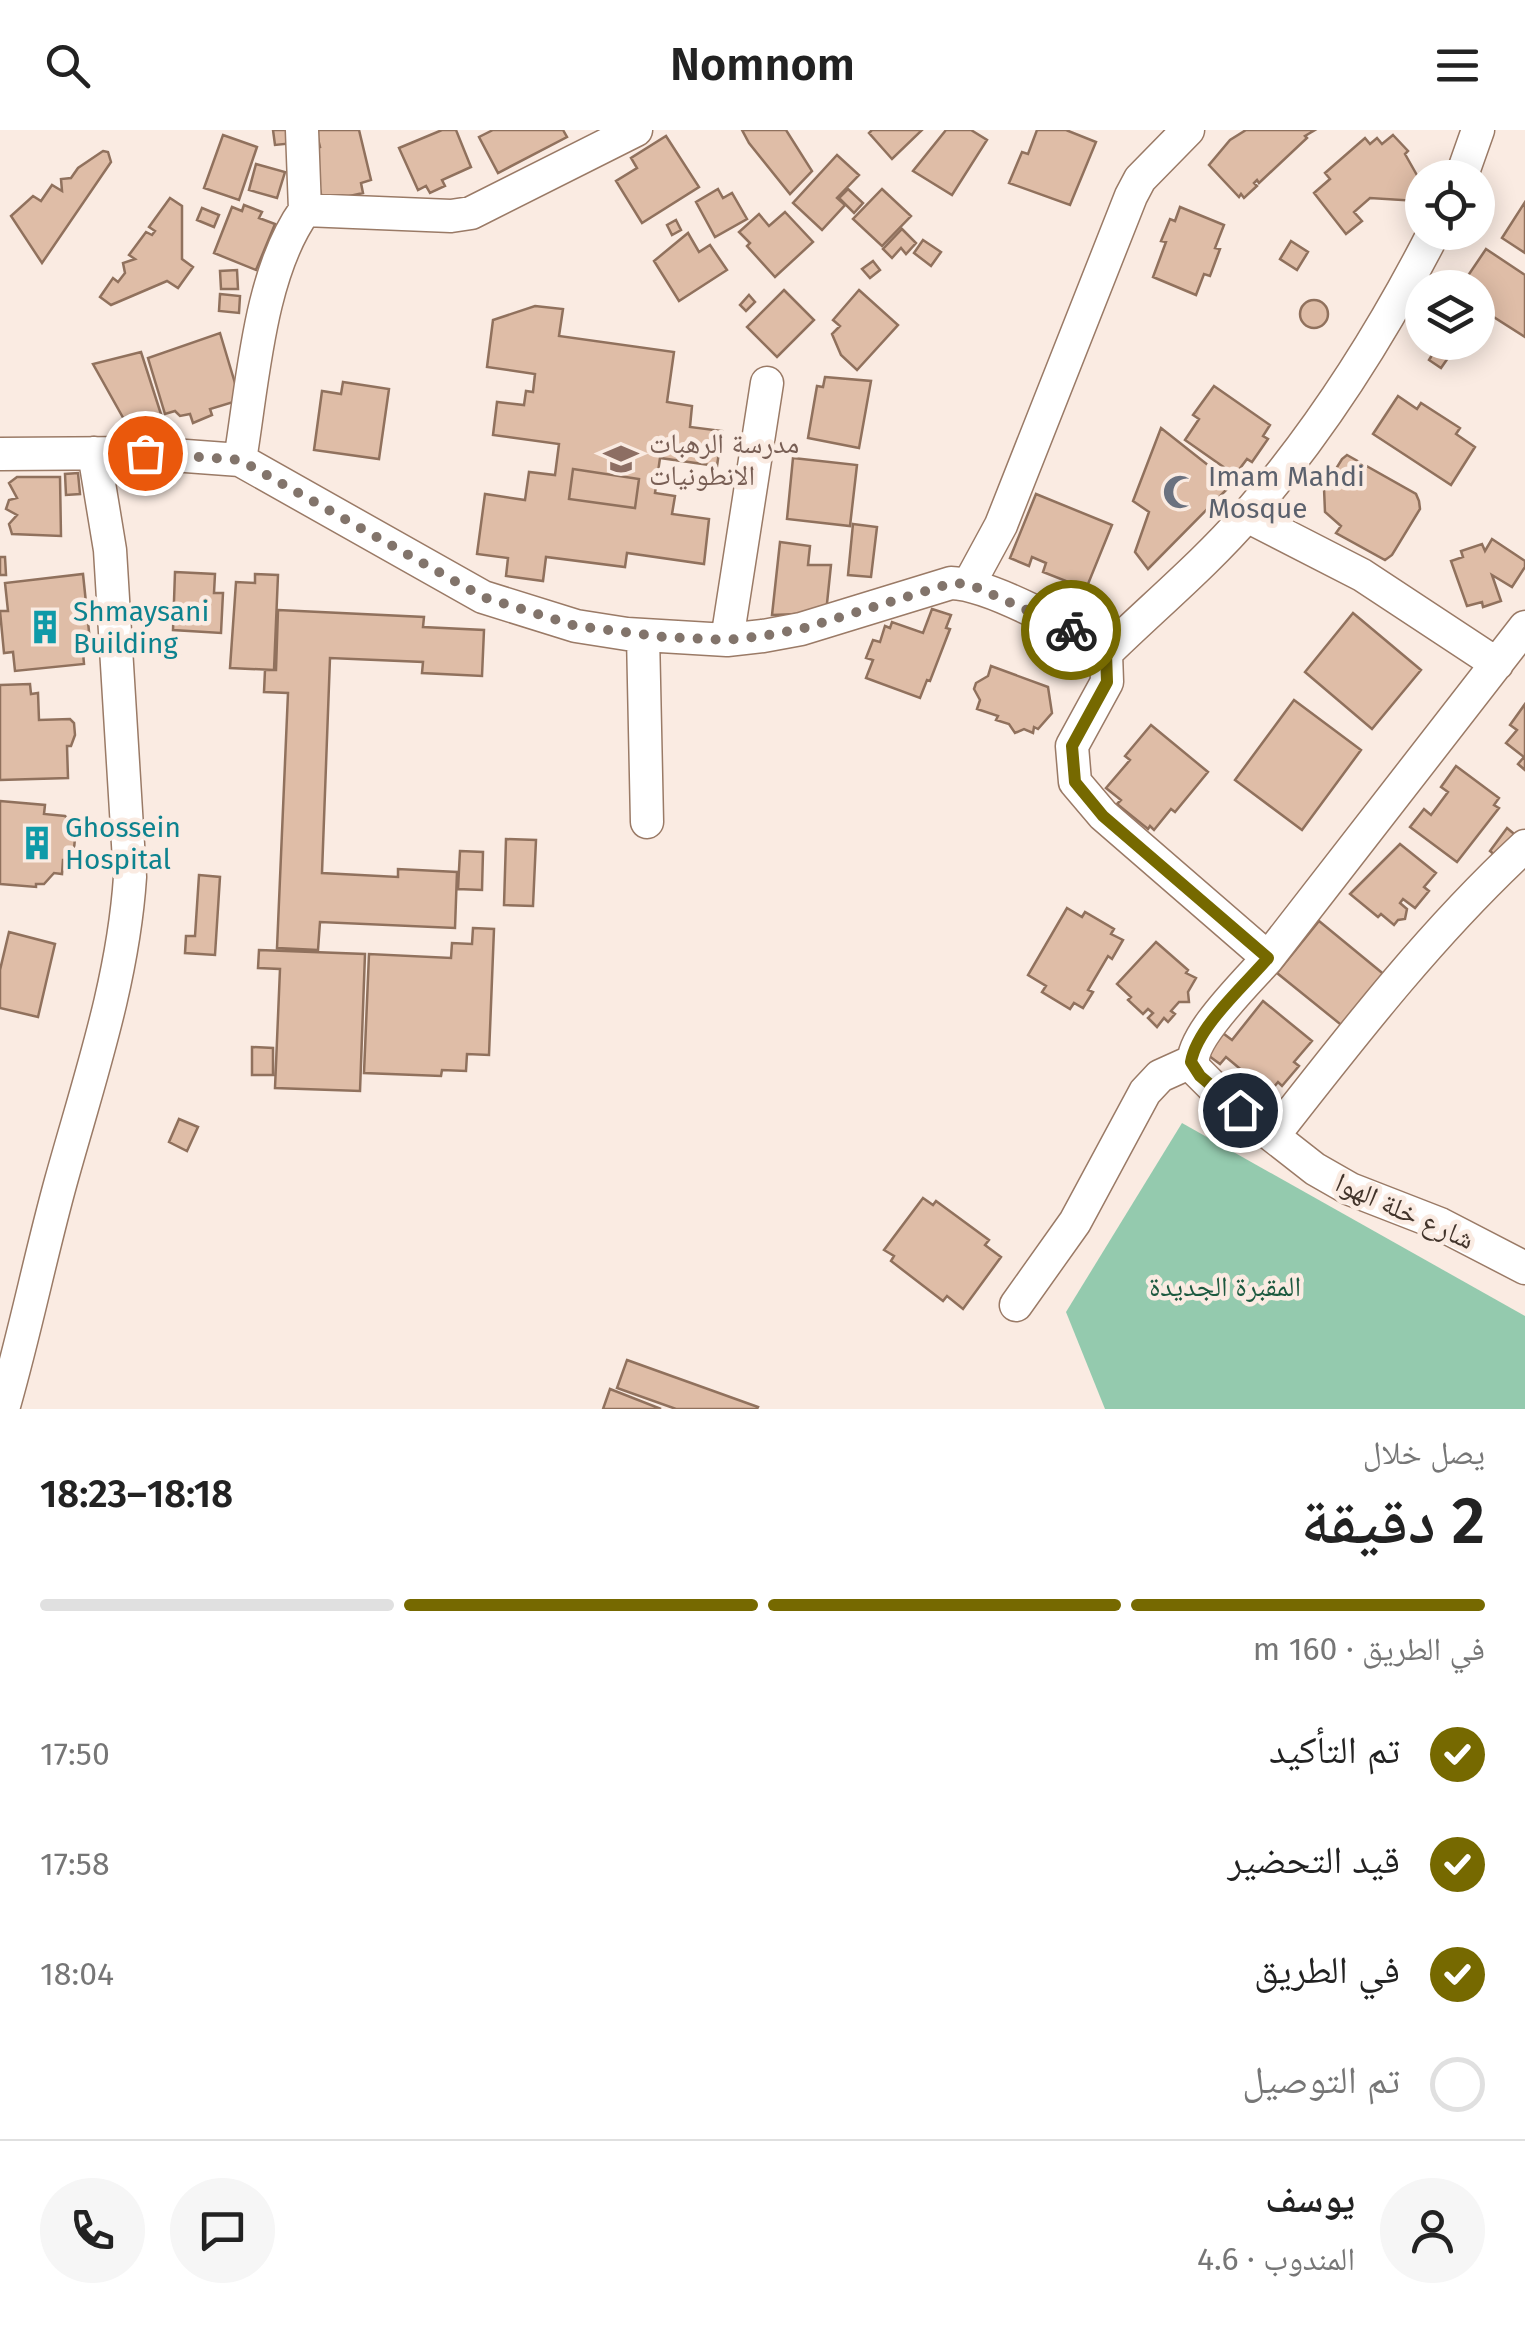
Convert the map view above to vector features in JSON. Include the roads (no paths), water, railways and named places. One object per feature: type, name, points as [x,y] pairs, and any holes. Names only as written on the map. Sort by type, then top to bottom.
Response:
[{"type":"street","points":[[240,460],[273,272],[304,210],[302,130]]},
{"type":"street","points":[[304,210],[451,216],[471,213],[636,130]]},
{"type":"street","points":[[969,584],[1001,524],[1131,196],[1140,178],[1188,130]]},
{"type":"street","points":[[1467,160],[1478,130]]},
{"type":"street","points":[[1268,958],[1103,816],[1075,782],[1072,746],[1107,682],[1106,653],[1247,516],[1351,380],[1425,250]]},
{"type":"street","points":[[727,640],[767,382]]},
{"type":"street","points":[[3,1409],[25,1335],[40,1258],[114,994],[128,909],[130,877],[110,550],[94,453]]},
{"type":"street","points":[[0,454],[145,453],[240,460],[483,597],[576,626],[727,640],[801,629],[952,583],[969,584],[1057,622],[1106,653]]},
{"type":"street","points":[[1247,516],[1362,575],[1497,664]]},
{"type":"street","points":[[1016,1304],[1076,1222],[1145,1092],[1160,1076],[1191,1062],[1212,1023],[1268,958],[1525,628]]},
{"type":"street","points":[[643,635],[647,822]]},
{"type":"street","points":[[1274,1135],[1426,946],[1468,898],[1525,846]]},
{"type":"street","name":"شارع خلة الهوا","points":[[1191,1062],[1213,1089],[1316,1169],[1350,1189],[1440,1224],[1525,1268]]},
{"type":"place","name":"مدرسة الرهبات الانطونيات","points":[[621,459]]},
{"type":"place","name":"Imam Mahdi Mosque","points":[[1180,492]]},
{"type":"place","name":"Shmaysani Building","points":[[45,627]]},
{"type":"place","name":"Ghossein Hospital","points":[[37,843]]},
{"type":"park label","name":"المقبرة الجديدة","points":[[1225,1286]]}]
